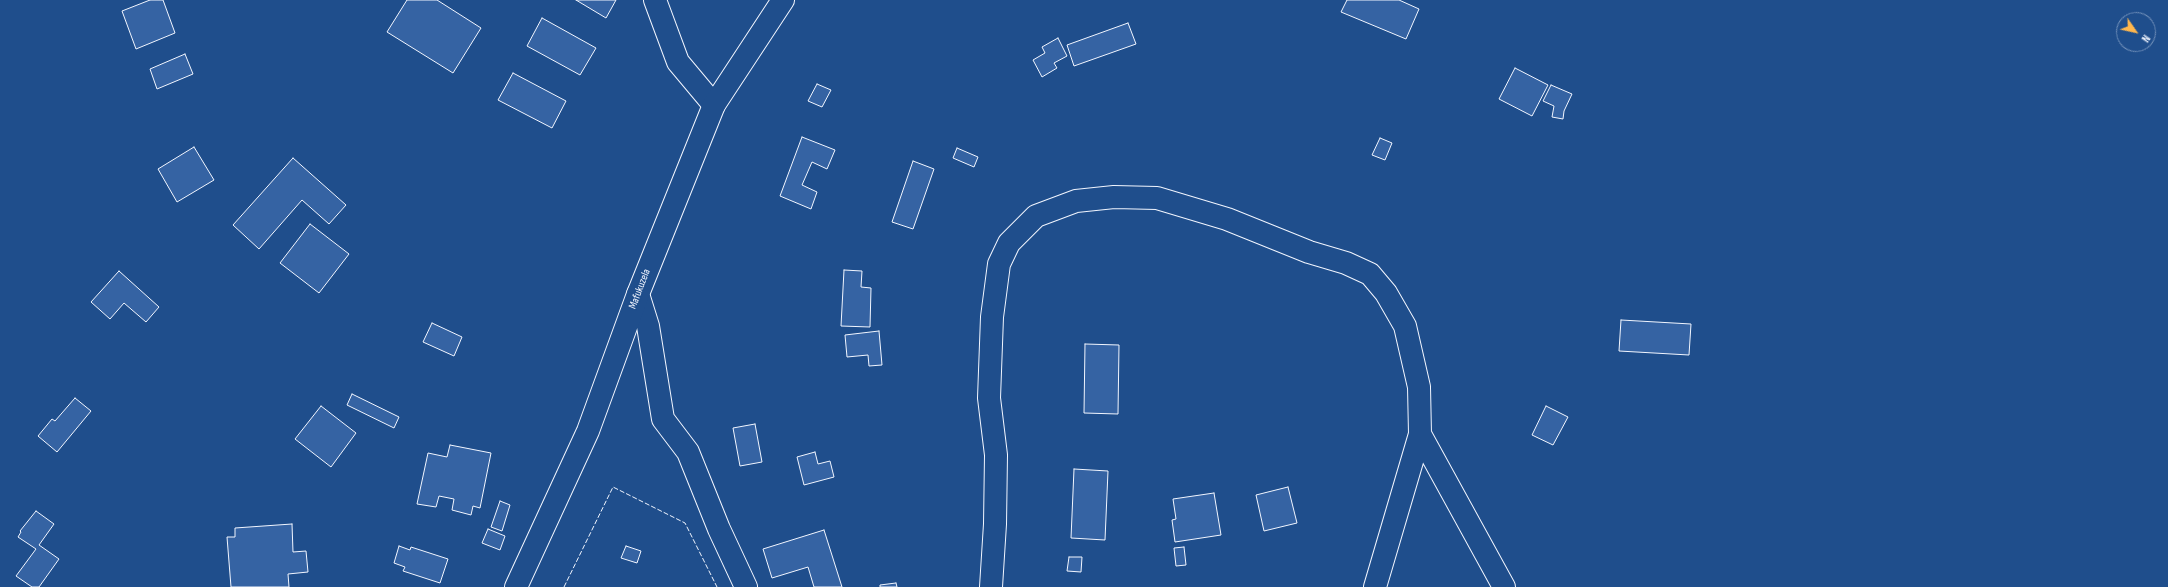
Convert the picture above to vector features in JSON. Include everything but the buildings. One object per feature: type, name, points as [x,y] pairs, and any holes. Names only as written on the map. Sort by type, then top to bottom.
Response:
[{"type":"street","points":[[655,0],[678,62],[714,105]]},
{"type":"street","name":"Mafukuzela","points":[[516,587],[588,431],[638,294],[714,105],[782,0]]},
{"type":"street","points":[[991,587],[995,524],[996,455],[989,398],[992,317],[999,264],[1009,243],[1036,216],[1076,201],[1114,197],[1158,198],[1227,219],[1309,252],[1346,263],[1370,274],[1386,293],[1405,326],[1419,387],[1420,434],[1375,587]]},
{"type":"street","points":[[638,294],[648,326],[663,419],[688,452],[719,529],[746,587]]},
{"type":"street","points":[[1420,434],[1504,587]]},
{"type":"fence","points":[[564,587],[613,487],[685,523],[717,587]]}]
